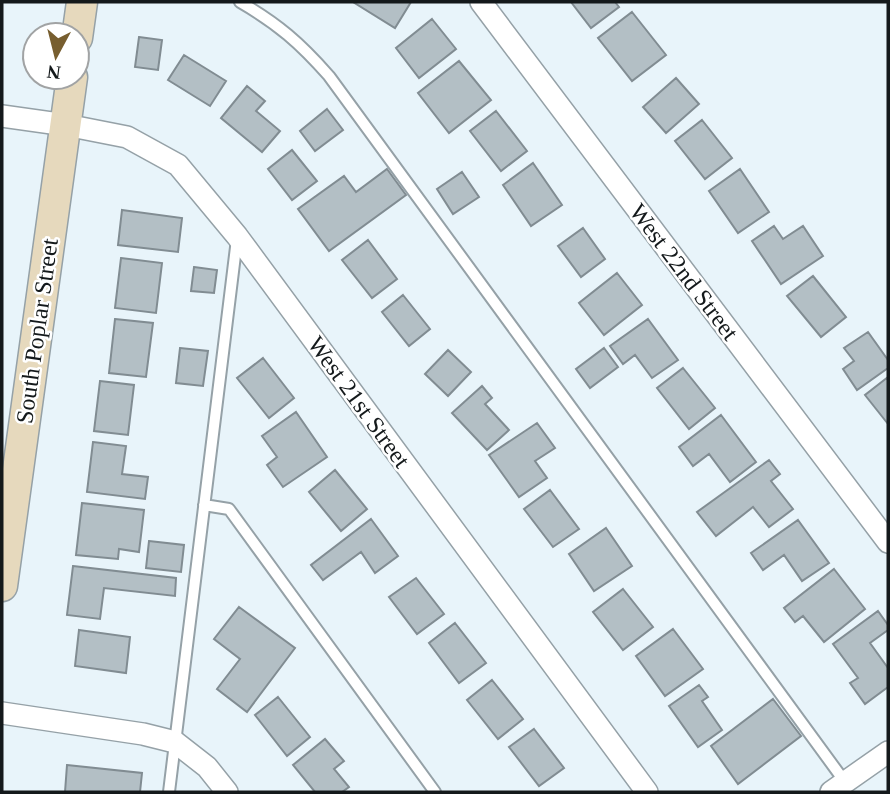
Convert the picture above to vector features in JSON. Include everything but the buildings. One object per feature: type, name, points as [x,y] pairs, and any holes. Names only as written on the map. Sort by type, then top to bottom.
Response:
[{"type":"main road","points":[[79,21],[82,2]]},
{"type":"main road","name":"South Poplar Street","points":[[2,586],[70,91]]},
{"type":"street","name":"West 22nd Street","points":[[481,2],[888,542]]},
{"type":"street","name":"West 21st Street","points":[[2,116],[127,137],[178,165],[237,236],[647,792]]},
{"type":"street","points":[[2,713],[143,734],[175,743],[207,767],[226,792]]},
{"type":"street","points":[[838,787],[888,752]]},
{"type":"lane","points":[[240,2],[269,19],[301,44],[329,76],[838,787]]},
{"type":"lane","points":[[169,792],[237,236]]},
{"type":"lane","points":[[204,505],[229,509],[435,792]]}]
